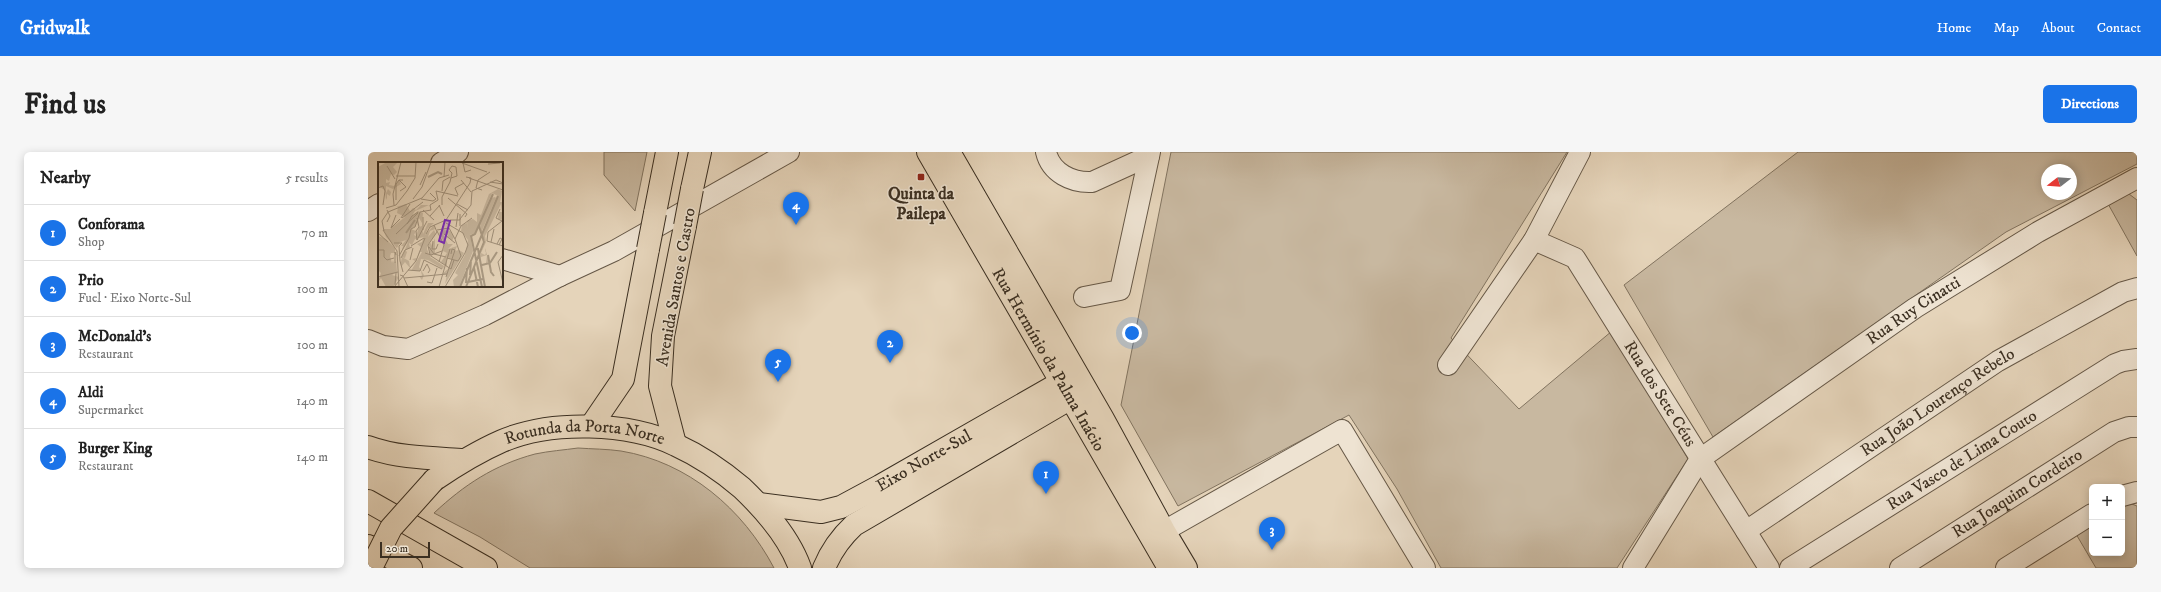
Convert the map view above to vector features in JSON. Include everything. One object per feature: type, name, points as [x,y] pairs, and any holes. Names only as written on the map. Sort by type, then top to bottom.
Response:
[{"type":"main road","name":"Avenida Santos e Castro","points":[[591,426],[623,379],[667,152]]},
{"type":"main road","name":"Avenida Santos e Castro","points":[[675,444],[660,386],[663,336],[700,152]]},
{"type":"main road","name":"Rua Hermínio da Palma Inácio","points":[[928,152],[1186,568]]},
{"type":"main road","name":"Rua Hermínio da Palma Inácio","points":[[949,152],[1169,568]]},
{"type":"main road","name":"Eixo Norte-Sul","points":[[759,504],[821,512],[841,507],[1074,386]]},
{"type":"main road","name":"Eixo Norte-Sul","points":[[824,568],[831,552],[842,535],[854,525],[1074,386]]},
{"type":"main road","name":"Rotunda da Porta Norte","points":[[371,568],[391,528],[434,480],[464,460],[504,440],[546,429],[591,426],[634,431],[675,444],[721,470],[759,504],[782,533],[800,568]]},
{"type":"main road","points":[[368,447],[384,453],[464,460]]},
{"type":"main road","points":[[368,501],[486,568]]},
{"type":"main road","points":[[368,546],[411,568]]},
{"type":"street","points":[[443,162],[458,152]]},
{"type":"street","points":[[368,340],[384,346],[408,349],[485,315],[560,276],[614,251],[789,152]]},
{"type":"street","points":[[1046,152],[1047,158],[1057,171],[1070,180],[1086,182],[1092,182],[1150,154]]},
{"type":"street","points":[[1448,365],[1534,240],[1580,152]]},
{"type":"street","points":[[1084,297],[1120,290],[1150,154]]},
{"type":"street","name":"Rua Ruy Cinatti","points":[[1700,459],[1915,308],[2038,232],[2137,179]]},
{"type":"street","points":[[368,211],[378,205]]},
{"type":"street","points":[[368,219],[378,222]]},
{"type":"street","name":"Rua dos Sete Céus","points":[[1534,240],[1575,258],[1769,568]]},
{"type":"street","points":[[503,259],[560,276]]},
{"type":"street","name":"Rua João Lourenço Rebelo","points":[[1746,531],[1998,361],[2123,292],[2137,288]]},
{"type":"street","name":"Rua Vasco de Lima Couto","points":[[1790,568],[2116,364],[2137,359]]},
{"type":"street","name":"Rua Joaquim Cordeiro","points":[[1900,568],[2114,432],[2129,427],[2137,427]]},
{"type":"street","points":[[1164,531],[1342,430],[1425,568]]},
{"type":"street","points":[[1633,568],[1700,459]]},
{"type":"street","points":[[2125,495],[2137,492]]},
{"type":"street","points":[[2006,568],[2089,516]]},
{"type":"shaded area","points":[[604,152],[647,152],[635,211],[604,175]]},
{"type":"shaded area","points":[[1171,152],[1567,152],[1451,338],[1519,409],[1612,331],[1688,459],[1617,568],[1441,568],[1397,489],[1349,415],[1178,506],[1121,405]]},
{"type":"shaded area","points":[[1798,152],[2137,152],[2137,164],[2077,195],[2077,164],[2041,164],[2041,200],[2068,200],[2006,232],[1713,437],[1624,285]]},
{"type":"shaded area","points":[[2129,194],[2137,200],[2137,256],[2107,202]]},
{"type":"shaded area","points":[[578,448],[621,451],[646,457],[691,477],[730,508],[761,546],[774,568],[530,568],[480,537],[434,513],[468,485],[506,464],[535,454]]},
{"type":"shaded area","points":[[2129,503],[2137,506],[2137,568],[2096,568],[2076,534],[2089,526],[2089,556],[2125,556],[2125,504]]},
{"type":"place","name":"Quinta da Pailepa","points":[[921,177]]},
{"type":"place","name":"Aldi","points":[[796,225]]},
{"type":"place","name":"Prio","points":[[890,363]]},
{"type":"place","name":"Burger King","points":[[778,382]]},
{"type":"place","name":"Conforama","points":[[1046,494]]},
{"type":"place","name":"McDonald's","points":[[1272,550]]}]
